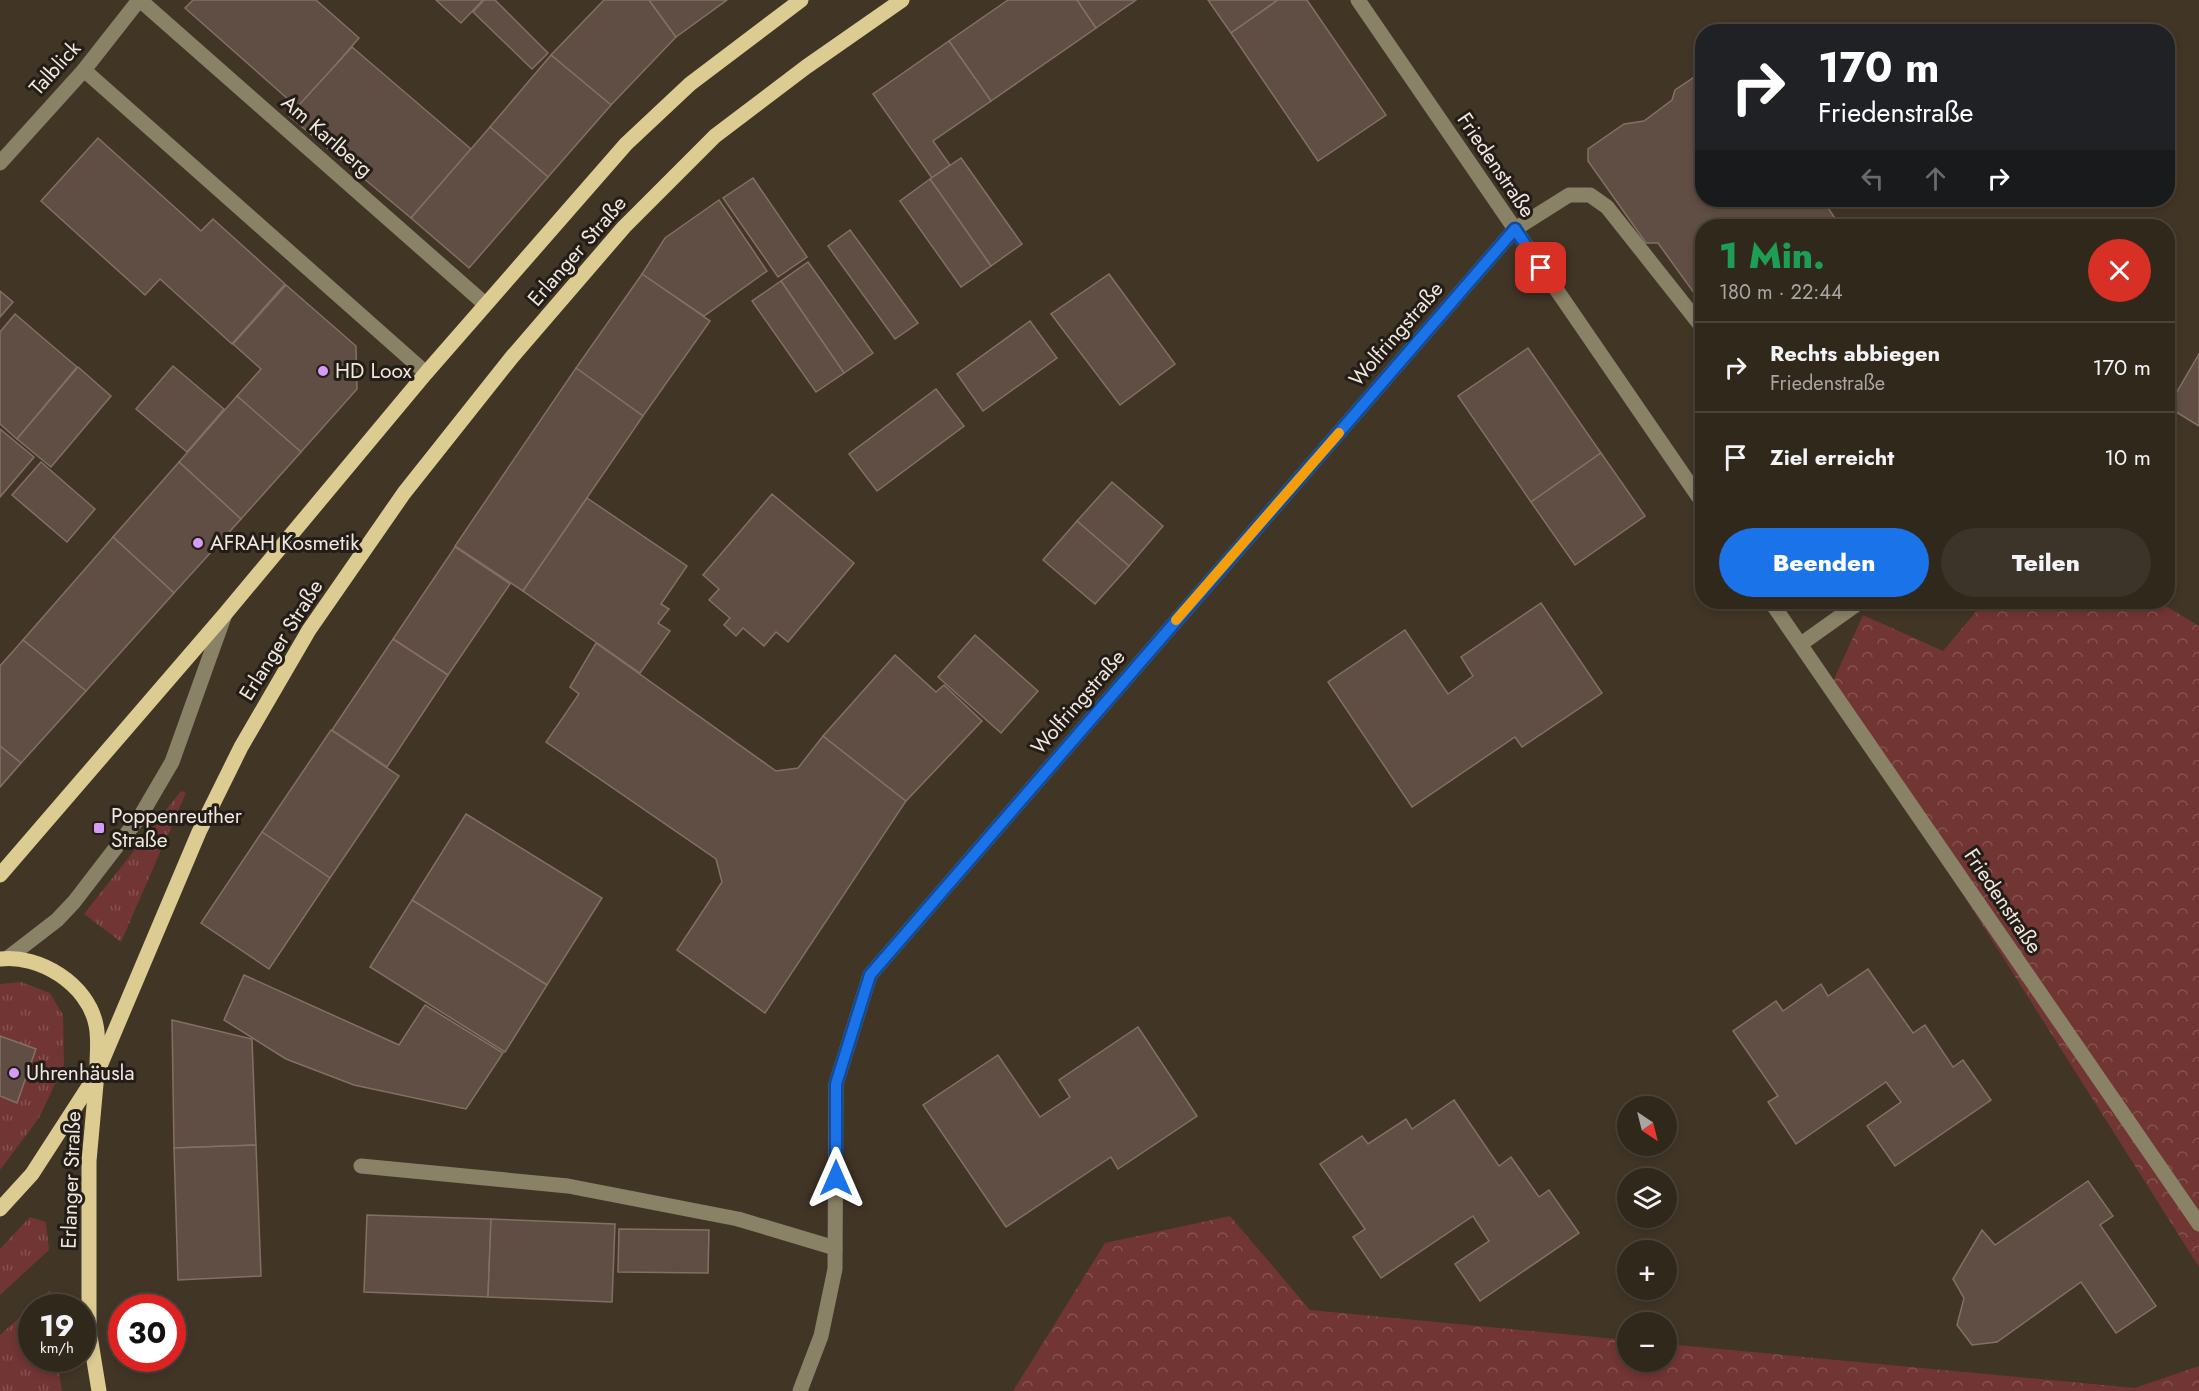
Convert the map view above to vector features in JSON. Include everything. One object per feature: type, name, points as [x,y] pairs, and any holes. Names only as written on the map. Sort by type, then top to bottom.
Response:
[{"type":"main road","name":"Erlanger Straße","points":[[0,875],[225,614],[485,304],[626,144],[690,84],[801,0]]},
{"type":"main road","name":"Erlanger Straße","points":[[99,1391],[89,1330],[89,1161],[98,1073],[199,832],[241,747],[309,630],[404,493],[512,357],[624,227],[706,144],[806,67],[902,0]]},
{"type":"main road","points":[[0,1209],[32,1174],[98,1073],[96,1024],[85,999],[64,978],[35,961],[5,958]]},
{"type":"street","name":"Talblick","points":[[0,163],[84,70],[140,0]]},
{"type":"street","name":"Am Karlberg","points":[[140,0],[485,304]]},
{"type":"street","name":"Friedenstraße","points":[[1358,0],[1695,492]]},
{"type":"street","points":[[84,70],[426,373]]},
{"type":"street","name":"Wolfringstraße","points":[[800,1391],[822,1336],[835,1269],[836,1084],[870,975],[1515,229],[1569,195],[1590,195],[1607,207],[1695,318]]},
{"type":"street","name":"Friedenstraße","points":[[1776,609],[2199,1224]]},
{"type":"street","points":[[1801,644],[1850,609]]},
{"type":"street","points":[[5,958],[57,920],[74,902],[141,815],[172,762],[225,614]]},
{"type":"street","points":[[361,1166],[568,1185],[738,1219],[835,1248]]},
{"type":"green space","points":[[1978,609],[2171,609],[2199,626],[2199,1267],[1831,686],[1863,615],[1943,651]]},
{"type":"green space","points":[[181,791],[186,793],[121,942],[84,914]]},
{"type":"green space","points":[[21,982],[50,993],[63,1015],[64,1065],[39,1118],[0,1170],[0,984]]},
{"type":"green space","points":[[1230,1216],[1310,1310],[1617,1339],[1617,1372],[1677,1372],[1677,1345],[2135,1388],[2199,1366],[2199,1391],[1013,1391],[1105,1243]]},
{"type":"green space","points":[[30,1217],[46,1222],[49,1250],[0,1295],[0,1249]]},
{"type":"green space","points":[[18,1319],[18,1372],[59,1372],[62,1391],[0,1391],[0,1335]]},
{"type":"building","points":[[193,0],[316,0],[359,38],[298,108],[185,8]]},
{"type":"building","points":[[436,0],[483,0],[461,23]]},
{"type":"building","points":[[484,0],[495,0],[548,53],[532,69],[473,12]]},
{"type":"building","points":[[604,0],[649,0],[676,37],[611,105],[551,55]]},
{"type":"building","points":[[649,0],[727,0],[676,37]]},
{"type":"building","points":[[1008,0],[1077,0],[1096,28],[991,101],[949,41]]},
{"type":"building","points":[[1077,0],[1136,0],[1096,28]]},
{"type":"building","points":[[1208,0],[1278,0],[1231,33]]},
{"type":"building","points":[[1278,0],[1307,0],[1386,115],[1318,161],[1231,33]]},
{"type":"building","points":[[949,41],[991,101],[933,141],[950,165],[932,178],[873,94]]},
{"type":"building","points":[[352,47],[471,149],[411,218],[289,116]]},
{"type":"building","points":[[551,55],[611,105],[548,177],[490,127]]},
{"type":"building","points":[[1695,77],[1695,207],[1828,207],[1835,219],[1695,219],[1695,294],[1658,243],[1646,243],[1588,161],[1588,149],[1624,124],[1644,121],[1672,100],[1675,90]]},
{"type":"building","points":[[490,127],[548,177],[469,268],[411,218]]},
{"type":"building","points":[[98,138],[201,231],[213,219],[285,284],[232,344],[160,279],[145,295],[41,201]]},
{"type":"building","points":[[961,158],[1022,244],[991,266],[930,179]]},
{"type":"building","points":[[753,178],[807,257],[778,277],[723,198]]},
{"type":"building","points":[[930,179],[991,266],[961,287],[900,201]]},
{"type":"building","points":[[719,200],[767,271],[704,316],[642,274],[665,238]]},
{"type":"building","points":[[850,230],[918,323],[895,339],[828,246]]},
{"type":"building","points":[[808,262],[873,353],[844,373],[781,281]]},
{"type":"building","points":[[642,274],[710,321],[643,416],[576,368]]},
{"type":"building","points":[[1109,274],[1175,364],[1120,405],[1051,314]]},
{"type":"building","points":[[781,281],[844,373],[816,392],[752,301]]},
{"type":"building","points":[[286,285],[356,346],[357,389],[301,452],[237,396],[261,369],[233,344]]},
{"type":"building","points":[[0,291],[13,302],[0,317]]},
{"type":"building","points":[[15,314],[77,367],[17,439],[0,424],[0,332]]},
{"type":"building","points":[[1030,321],[1057,358],[983,411],[957,374]]},
{"type":"building","points":[[1528,348],[1601,453],[1531,502],[1458,396]]},
{"type":"building","points":[[2199,354],[2199,426],[2175,411],[2175,395]]},
{"type":"building","points":[[173,366],[224,409],[187,452],[136,409]]},
{"type":"building","points":[[78,367],[111,396],[51,467],[17,439]]},
{"type":"building","points":[[576,368],[643,416],[523,591],[455,546]]},
{"type":"building","points":[[936,389],[964,426],[877,491],[849,454]]},
{"type":"building","points":[[237,396],[301,452],[241,519],[179,462]]},
{"type":"building","points":[[0,429],[34,457],[0,497]]},
{"type":"building","points":[[1601,453],[1645,516],[1575,565],[1531,502]]},
{"type":"building","points":[[41,462],[95,509],[67,542],[12,495]]},
{"type":"building","points":[[179,462],[241,519],[174,593],[113,537]]},
{"type":"building","points":[[1112,482],[1163,526],[1129,566],[1077,521]]},
{"type":"building","points":[[772,494],[854,563],[788,642],[776,632],[764,646],[743,628],[736,636],[724,625],[730,618],[709,600],[719,589],[703,575]]},
{"type":"building","points":[[587,498],[687,566],[661,604],[669,609],[658,623],[670,631],[640,673],[523,591]]},
{"type":"building","points":[[1077,521],[1129,566],[1095,604],[1043,560]]},
{"type":"building","points":[[113,537],[174,593],[86,691],[23,640]]},
{"type":"building","points":[[455,547],[510,584],[448,675],[393,639]]},
{"type":"building","points":[[1541,603],[1602,693],[1522,747],[1515,737],[1412,807],[1328,682],[1405,630],[1448,694],[1473,676],[1461,657]]},
{"type":"building","points":[[975,635],[1038,691],[1001,733],[938,677]]},
{"type":"building","points":[[393,639],[448,675],[387,767],[332,730]]},
{"type":"building","points":[[23,640],[86,691],[21,763],[0,746],[0,666]]},
{"type":"building","points":[[596,643],[776,771],[798,768],[823,736],[906,801],[765,1013],[677,950],[722,882],[716,859],[546,742],[579,694],[570,687]]},
{"type":"building","points":[[895,655],[936,692],[944,685],[982,721],[906,801],[823,736]]},
{"type":"building","points":[[331,730],[399,776],[330,878],[262,832]]},
{"type":"building","points":[[0,746],[21,763],[0,787]]},
{"type":"building","points":[[466,814],[602,898],[547,985],[412,900]]},
{"type":"building","points":[[262,832],[330,878],[269,969],[201,923]]},
{"type":"building","points":[[412,900],[547,985],[505,1052],[370,967]]},
{"type":"building","points":[[1868,969],[1913,1033],[1925,1025],[1953,1067],[1963,1060],[1991,1100],[1895,1166],[1867,1126],[1901,1102],[1886,1082],[1796,1144],[1768,1102],[1778,1096],[1733,1031],[1776,1001],[1783,1011],[1821,984],[1828,996]]},
{"type":"building","points":[[244,975],[399,1045],[425,1005],[503,1053],[466,1109],[354,1085],[286,1059],[224,1020]]},
{"type":"building","points":[[172,1020],[252,1039],[256,1145],[174,1148]]},
{"type":"building","points":[[1138,1027],[1197,1116],[1118,1169],[1111,1157],[1006,1227],[923,1105],[998,1055],[1040,1117],[1070,1097],[1059,1080]]},
{"type":"building","name":"Uhrenhäusla","points":[[0,1036],[36,1049],[17,1103],[0,1096]]},
{"type":"building","points":[[1454,1100],[1499,1166],[1511,1157],[1539,1197],[1549,1190],[1579,1233],[1480,1301],[1455,1264],[1489,1241],[1473,1216],[1381,1278],[1353,1237],[1365,1229],[1320,1164],[1362,1136],[1368,1144],[1406,1119],[1412,1129]]},
{"type":"building","points":[[256,1145],[261,1276],[178,1280],[174,1148]]},
{"type":"building","points":[[2088,1181],[2113,1216],[2100,1225],[2156,1306],[2116,1333],[2081,1282],[1997,1342],[1972,1345],[1957,1325],[1964,1298],[1953,1279],[1982,1230],[1995,1245]]},
{"type":"building","points":[[367,1215],[491,1219],[488,1297],[364,1292]]},
{"type":"building","points":[[491,1219],[615,1224],[612,1302],[488,1297]]},
{"type":"building","points":[[619,1229],[709,1230],[708,1273],[618,1272]]},
{"type":"slow traffic","points":[[1176,620],[1339,433]]},
{"type":"place","name":"HD Loox","points":[[323,371]]},
{"type":"place","name":"AFRAH Kosmetik","points":[[198,543]]},
{"type":"place","name":"Poppenreuther Straße","points":[[99,828]]},
{"type":"place","name":"Uhrenhäusla","points":[[14,1073]]},
{"type":"route","points":[[836,1178],[836,1084],[870,975],[1515,229],[1541,268]]}]
